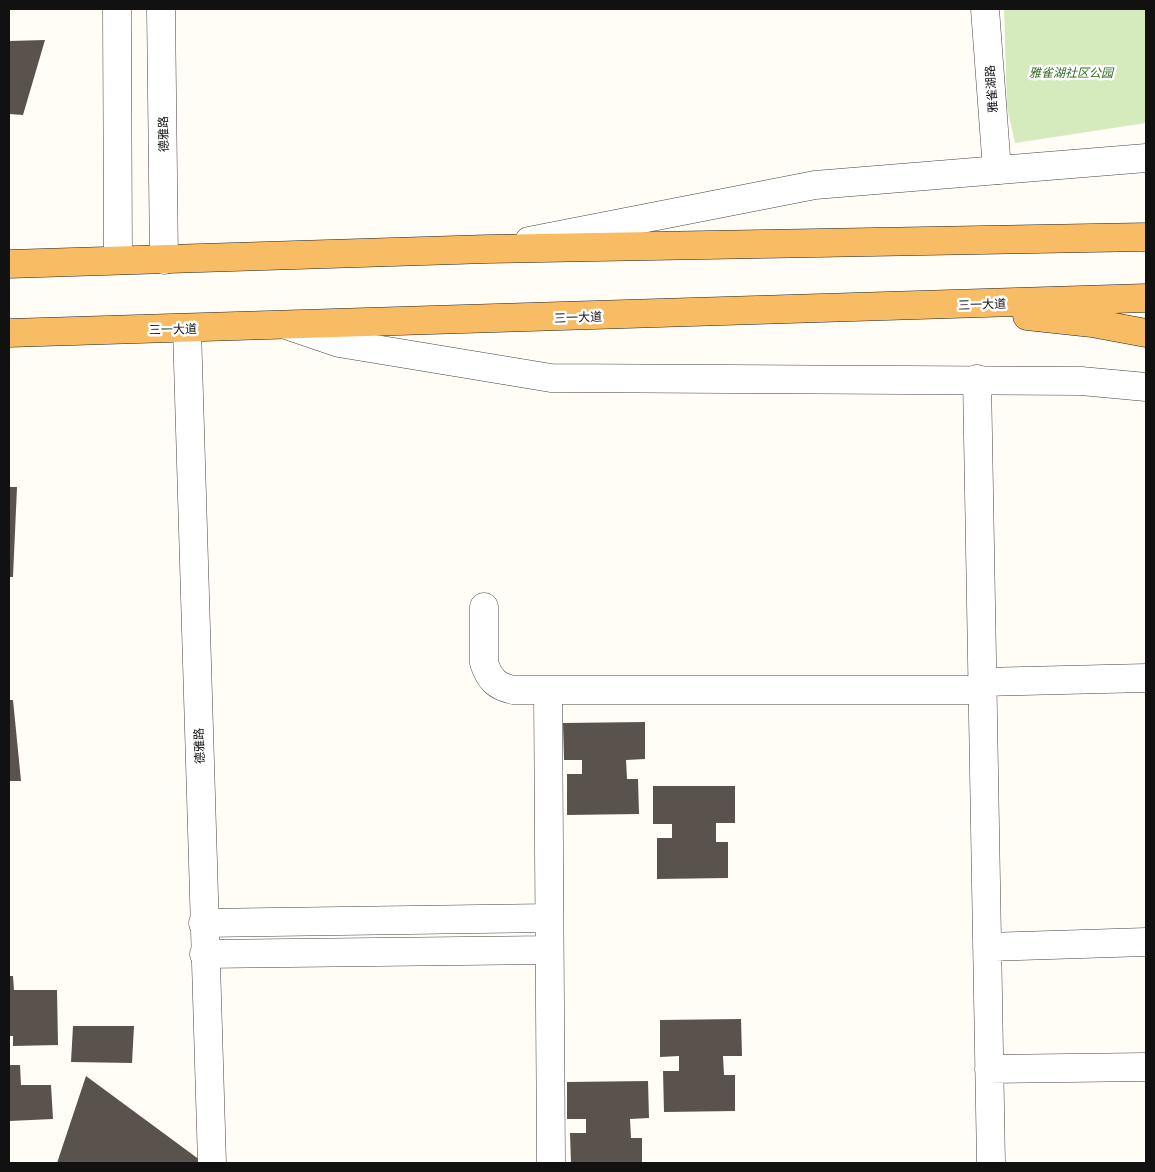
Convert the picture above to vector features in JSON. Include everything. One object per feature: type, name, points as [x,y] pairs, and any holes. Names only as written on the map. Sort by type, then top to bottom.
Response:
[{"type":"highway","points":[[875,243],[1146,228]]},
{"type":"highway","points":[[9,264],[488,249],[1146,237]]},
{"type":"highway","name":"三一大道","points":[[9,333],[197,329],[1146,298]]},
{"type":"highway","points":[[926,306],[1092,323],[1146,333]]},
{"type":"street","points":[[117,9],[118,260]]},
{"type":"street","name":"德雅路","points":[[161,9],[164,260]]},
{"type":"street","name":"雅雀湖路","points":[[985,9],[998,170]]},
{"type":"street","points":[[488,249],[815,185],[1146,158]]},
{"type":"street","points":[[289,326],[339,343],[551,378],[1082,381],[1146,387]]},
{"type":"street","name":"德雅路","points":[[197,329],[211,954],[212,1163]]},
{"type":"street","points":[[977,380],[990,1163]]},
{"type":"street","points":[[484,607],[484,663],[490,679],[499,687],[514,690],[982,686],[1146,678]]},
{"type":"street","points":[[548,690],[548,950],[551,1163]]},
{"type":"street","points":[[210,923],[548,918]]},
{"type":"street","points":[[987,947],[1146,942]]},
{"type":"street","points":[[211,954],[548,950]]},
{"type":"street","name":"德雅路","points":[[211,954],[226,1163]]},
{"type":"street","points":[[989,1069],[1146,1067]]},
{"type":"green space","name":"雅雀湖社区公园","points":[[1004,9],[1146,9],[1146,123],[1015,143],[1007,107]]},
{"type":"building","points":[[45,40],[23,115],[9,114],[9,41]]},
{"type":"building","points":[[9,487],[17,487],[13,577],[9,577]]},
{"type":"building","points":[[9,700],[13,700],[21,781],[9,781]]},
{"type":"building","points":[[645,722],[645,759],[626,760],[627,779],[638,779],[639,814],[567,815],[567,774],[582,774],[582,760],[564,760],[563,723]]},
{"type":"building","points":[[653,786],[735,786],[735,823],[716,823],[716,842],[728,842],[728,878],[657,879],[657,838],[672,838],[672,824],[653,824]]},
{"type":"building","points":[[9,976],[13,976],[14,990],[57,990],[58,1045],[13,1046],[13,1036],[9,1036]]},
{"type":"building","points":[[741,1019],[742,1056],[723,1056],[724,1075],[735,1075],[735,1111],[664,1112],[663,1071],[679,1071],[679,1056],[660,1057],[660,1020]]},
{"type":"building","points":[[73,1026],[134,1026],[132,1063],[71,1062]]},
{"type":"building","points":[[9,1065],[20,1065],[21,1085],[51,1085],[53,1119],[9,1121]]},
{"type":"building","points":[[86,1076],[204,1163],[57,1163]]},
{"type":"building","points":[[648,1081],[649,1118],[630,1119],[631,1138],[642,1138],[642,1163],[571,1163],[570,1133],[586,1133],[586,1119],[567,1119],[567,1082]]}]
